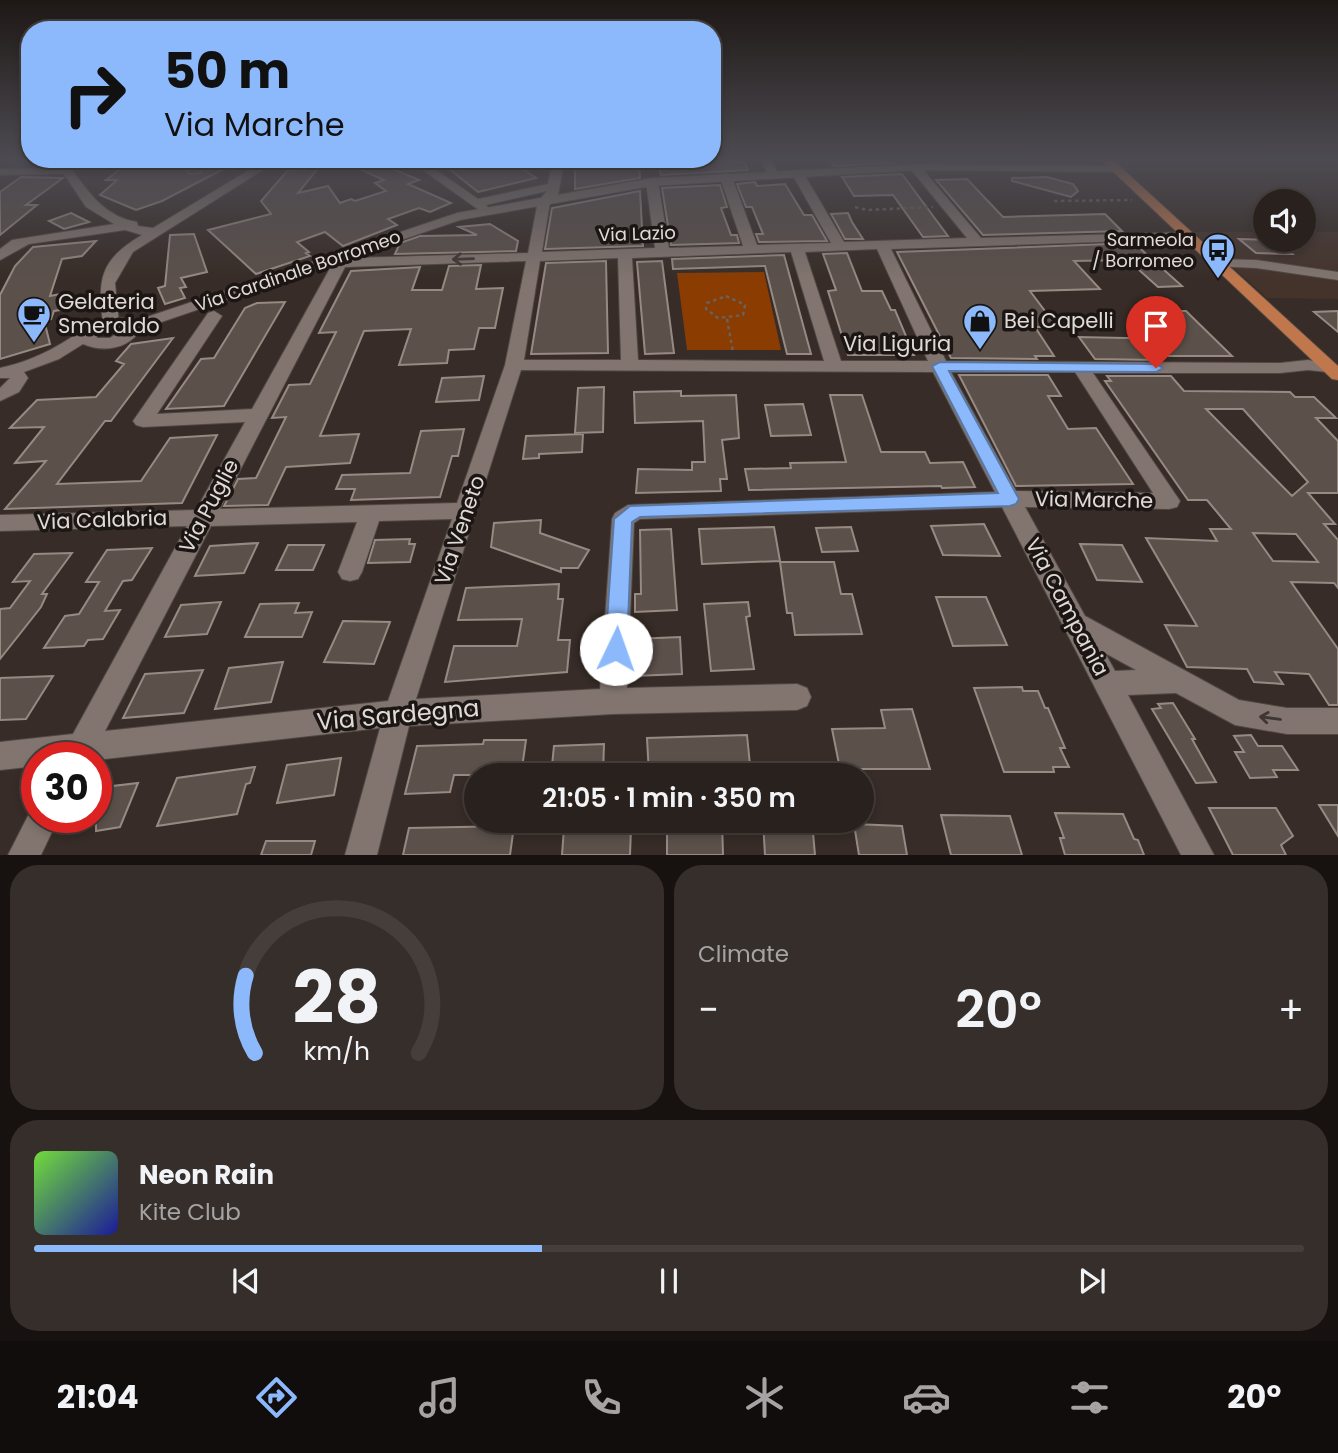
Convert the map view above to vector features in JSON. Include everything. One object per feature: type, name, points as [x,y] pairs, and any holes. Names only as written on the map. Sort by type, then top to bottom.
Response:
[{"type":"main road","points":[[1150,201],[1336,376]]},
{"type":"street","points":[[87,201],[128,226]]},
{"type":"street","points":[[111,323],[104,287],[128,249],[204,201]]},
{"type":"street","points":[[473,201],[482,207],[503,201]]},
{"type":"street","name":"Via Cardinale Borromeo","points":[[0,395],[8,376],[59,358],[96,340],[128,336],[135,326],[342,259],[482,207],[544,201]]},
{"type":"street","name":"Via Veneto","points":[[361,855],[398,713],[514,365],[544,201]]},
{"type":"street","points":[[655,201],[663,252]]},
{"type":"street","points":[[734,201],[751,249]]},
{"type":"street","points":[[813,201],[840,247]]},
{"type":"street","points":[[944,201],[976,241]]},
{"type":"street","points":[[0,257],[7,249],[27,240],[128,226],[158,228]]},
{"type":"street","name":"Via Lazio","points":[[342,259],[625,254],[1187,235]]},
{"type":"street","name":"Via Campania","points":[[882,246],[940,366],[1198,855]]},
{"type":"street","points":[[797,248],[834,366]]},
{"type":"street","points":[[625,254],[629,366]]},
{"type":"street","name":"Via Puglie","points":[[84,742],[342,259]]},
{"type":"street","points":[[1217,262],[1256,264],[1338,276]]},
{"type":"street","points":[[214,316],[143,421],[257,415]]},
{"type":"street","name":"Via Cardinale Borromeo","points":[[96,340],[111,323],[127,321],[135,326]]},
{"type":"street","points":[[1280,368],[1293,362],[1302,342]]},
{"type":"street","name":"Via Liguria","points":[[514,365],[1280,368],[1336,376]]},
{"type":"street","name":"Via Marche","points":[[613,701],[623,519],[636,511],[1010,499],[1169,501],[1082,368]]},
{"type":"street","name":"Via Calabria","points":[[0,523],[467,511]]},
{"type":"street","points":[[350,572],[371,514]]},
{"type":"street","points":[[1075,623],[1235,712],[1287,721],[1338,721]]},
{"type":"street","points":[[1108,684],[1177,681]]},
{"type":"street","name":"Via Sardegna","points":[[112,749],[398,713],[613,701],[797,698]]},
{"type":"street","name":"Via Sardegna","points":[[0,755],[21,754]]},
{"type":"street","points":[[23,855],[35,833]]},
{"type":"path","points":[[1054,201],[1062,201]]},
{"type":"path","points":[[855,206],[867,210],[941,207]]},
{"type":"path","points":[[723,296],[732,297],[745,305],[743,315],[727,319],[712,314],[706,309],[707,303],[723,296]]},
{"type":"path","points":[[727,319],[733,352]]},
{"type":"shaded area","points":[[1194,232],[1253,232],[1253,252],[1316,252],[1316,232],[1338,232],[1338,299],[1267,298]]},
{"type":"shaded area","points":[[764,272],[781,350],[687,350],[677,273]]},
{"type":"building","points":[[0,201],[32,201],[26,205],[37,205],[0,235]]},
{"type":"building","points":[[114,201],[162,201],[162,201],[136,210]]},
{"type":"building","points":[[261,201],[451,203],[430,212],[419,208],[388,219],[397,225],[343,246],[325,232],[297,242],[310,256],[256,274],[208,230],[271,214]]},
{"type":"building","points":[[589,201],[641,201],[643,246],[545,249],[552,208]]},
{"type":"building","points":[[664,201],[725,201],[727,207],[721,208],[731,235],[737,235],[739,243],[671,245]]},
{"type":"building","points":[[744,201],[795,201],[804,215],[812,215],[827,241],[759,242],[756,234],[763,234],[752,207],[746,207]]},
{"type":"building","points":[[897,201],[922,201],[948,236],[923,237]]},
{"type":"building","points":[[954,201],[988,201],[1003,217],[1105,214],[1122,231],[983,235]]},
{"type":"building","points":[[71,213],[89,222],[64,229],[49,221]]},
{"type":"building","points":[[848,213],[863,239],[845,239],[831,214]]},
{"type":"building","points":[[490,224],[518,241],[516,251],[395,254],[400,243],[420,236],[477,235],[459,227]]},
{"type":"building","points":[[194,234],[207,272],[181,278],[186,287],[180,288],[185,298],[165,304],[158,288],[165,286],[170,235]]},
{"type":"building","points":[[1239,239],[1253,239],[1253,251]]},
{"type":"building","points":[[96,241],[82,256],[62,259],[50,296],[66,293],[60,310],[54,311],[51,319],[44,320],[50,344],[0,359],[0,295],[15,266],[33,247]]},
{"type":"building","points":[[1134,243],[1182,286],[1158,287],[1128,260],[1074,261],[1100,289],[1030,291],[1057,327],[1035,327],[1054,356],[1035,356],[1037,359],[951,358],[897,252]]},
{"type":"building","points":[[1289,252],[1292,254],[1256,253]]},
{"type":"building","points":[[847,253],[862,291],[882,291],[891,310],[895,310],[914,355],[848,355],[828,291],[836,290],[823,254]]},
{"type":"building","points":[[784,255],[811,354],[787,354],[765,266],[673,269],[672,259]]},
{"type":"building","points":[[606,261],[608,353],[531,354],[546,263]]},
{"type":"building","points":[[662,261],[674,353],[645,354],[637,262]]},
{"type":"building","points":[[481,265],[476,289],[503,288],[495,328],[479,328],[474,349],[449,350],[447,363],[399,365],[411,329],[364,331],[320,436],[359,434],[350,463],[286,467],[268,505],[224,506],[238,479],[256,478],[286,417],[272,418],[289,385],[310,384],[336,332],[319,333],[351,271],[420,267],[412,290],[442,290],[449,266]]},
{"type":"building","points":[[285,302],[224,406],[166,409],[201,359],[214,358],[245,308],[257,303]]},
{"type":"building","points":[[1149,311],[1186,311],[1232,356],[1154,356],[1157,360],[1095,359],[1079,337],[1174,339]]},
{"type":"building","points":[[1338,311],[1338,332],[1314,312]]},
{"type":"building","points":[[173,338],[111,421],[105,421],[57,484],[141,481],[170,438],[217,435],[182,503],[5,509],[46,461],[15,463],[44,427],[10,428],[37,400],[96,397],[124,364],[116,361],[131,344]]},
{"type":"building","points":[[959,375],[1048,375],[1061,396],[1048,396],[1068,429],[1096,428],[1133,484],[1016,486]]},
{"type":"building","points":[[484,376],[479,400],[436,402],[442,378]]},
{"type":"building","points":[[1107,376],[1171,376],[1184,391],[1290,392],[1295,397],[1314,397],[1336,418],[1316,418],[1338,441],[1338,493],[1308,493],[1335,524],[1324,524],[1338,540],[1338,588],[1334,583],[1291,582],[1338,649],[1338,705],[1329,705],[1309,674],[1275,672],[1283,684],[1254,682],[1247,669],[1187,667],[1165,625],[1197,626],[1146,538],[1217,541],[1210,529],[1231,529],[1207,500],[1188,500],[1105,381],[1111,381]],"holes":[[[1206,409],[1243,409],[1308,482],[1292,496]],[[1253,533],[1296,534],[1318,562],[1273,561]]]},
{"type":"building","points":[[604,387],[603,432],[575,433],[578,388]]},
{"type":"building","points":[[681,391],[681,396],[736,395],[739,438],[722,440],[727,479],[720,479],[721,491],[636,493],[638,469],[692,470],[692,462],[705,462],[703,421],[635,423],[634,392]]},
{"type":"building","points":[[830,395],[862,395],[881,452],[925,452],[930,463],[963,462],[975,487],[749,490],[745,469],[791,468],[790,463],[846,462]]},
{"type":"building","points":[[803,404],[811,435],[771,436],[765,405]]},
{"type":"building","points":[[464,429],[458,456],[452,456],[440,497],[351,500],[355,489],[336,489],[342,475],[410,473],[421,431]]},
{"type":"building","points":[[583,434],[582,452],[539,454],[539,458],[523,459],[526,436]]},
{"type":"building","points":[[541,520],[540,533],[589,550],[578,568],[561,568],[561,572],[491,547],[494,523]]},
{"type":"building","points":[[984,524],[1000,556],[943,555],[931,526]]},
{"type":"building","points":[[774,527],[780,561],[702,564],[699,529]]},
{"type":"building","points":[[851,527],[858,551],[822,552],[816,528]]},
{"type":"building","points":[[671,529],[677,610],[635,612],[635,594],[641,594],[640,530]]},
{"type":"building","points":[[410,539],[409,544],[415,544],[410,562],[368,563],[375,540]]},
{"type":"building","points":[[258,543],[244,573],[195,576],[210,546]]},
{"type":"building","points":[[1080,544],[1122,545],[1142,582],[1097,580]]},
{"type":"building","points":[[288,545],[324,545],[313,570],[276,570]]},
{"type":"building","points":[[152,548],[132,580],[123,581],[105,611],[120,610],[103,639],[88,640],[84,646],[44,648],[65,616],[79,614],[99,582],[86,582],[107,550]]},
{"type":"building","points":[[72,553],[42,594],[47,594],[41,607],[0,659],[0,609],[10,608],[30,581],[13,582],[34,554]]},
{"type":"building","points":[[780,562],[834,562],[841,594],[852,594],[862,634],[795,635],[792,613],[787,613]]},
{"type":"building","points":[[559,584],[558,599],[563,599],[558,640],[570,640],[567,672],[445,682],[454,646],[517,646],[522,619],[458,620],[466,588]]},
{"type":"building","points":[[936,597],[986,597],[1007,645],[953,646]]},
{"type":"building","points":[[221,602],[207,634],[165,637],[181,605]]},
{"type":"building","points":[[748,602],[750,616],[746,617],[754,669],[711,671],[704,604]]},
{"type":"building","points":[[299,603],[295,613],[312,612],[302,637],[245,637],[260,604]]},
{"type":"building","points":[[343,621],[390,622],[374,664],[324,662]]},
{"type":"building","points":[[680,637],[682,674],[634,676],[634,639]]},
{"type":"building","points":[[283,662],[271,702],[215,709],[229,668]]},
{"type":"building","points":[[203,670],[184,713],[123,718],[145,674]]},
{"type":"building","points":[[53,676],[26,719],[0,720],[0,678]]},
{"type":"building","points":[[1022,687],[1023,691],[1038,691],[1045,708],[1048,708],[1065,748],[1060,748],[1069,767],[1053,767],[1054,772],[1004,772],[974,688]]},
{"type":"building","points":[[1173,703],[1195,739],[1192,739],[1216,782],[1196,783],[1152,709],[1161,708],[1158,704]]},
{"type":"building","points":[[912,709],[930,769],[874,769],[874,763],[839,763],[832,729],[885,728],[881,710]]},
{"type":"building","points":[[747,735],[750,763],[648,763],[647,738]]},
{"type":"building","points":[[1251,735],[1258,746],[1282,746],[1298,770],[1273,770],[1277,777],[1250,778],[1235,752],[1244,752],[1234,736]]},
{"type":"building","points":[[484,740],[526,740],[523,763],[464,763],[464,775],[454,775],[450,792],[405,794],[417,746],[483,744]]},
{"type":"building","points":[[604,744],[603,763],[552,763],[554,746]]},
{"type":"building","points":[[341,758],[334,795],[277,803],[287,765]]},
{"type":"building","points":[[255,767],[250,783],[246,784],[237,814],[157,826],[177,778]]},
{"type":"building","points":[[138,783],[120,827],[112,828],[112,786]]},
{"type":"building","points":[[1319,805],[1338,805],[1338,836]]},
{"type":"building","points":[[1209,808],[1276,808],[1293,836],[1281,845],[1286,855],[1233,855]]},
{"type":"building","points":[[1055,813],[1123,814],[1144,855],[1065,855],[1060,838],[1064,838]]},
{"type":"building","points":[[941,815],[1010,816],[1022,855],[951,855]]},
{"type":"building","points":[[874,825],[902,826],[907,855],[859,855],[855,833],[874,833]]},
{"type":"building","points":[[464,827],[464,833],[513,833],[510,855],[403,855],[409,828]]},
{"type":"building","points":[[564,833],[631,833],[630,855],[562,855]]},
{"type":"building","points":[[667,833],[722,833],[723,855],[667,855]]},
{"type":"building","points":[[764,833],[813,833],[815,855],[765,855]]},
{"type":"building","points":[[266,841],[315,841],[311,855],[261,855]]},
{"type":"place","name":"Sarmeola / Borromeo","points":[[1218,280]]},
{"type":"place","name":"Gelateria Smeraldo","points":[[34,344]]},
{"type":"place","name":"Bei Capelli","points":[[980,351]]},
{"type":"route","points":[[616,649],[623,519],[636,511],[1010,499],[940,366],[1156,368]]}]
